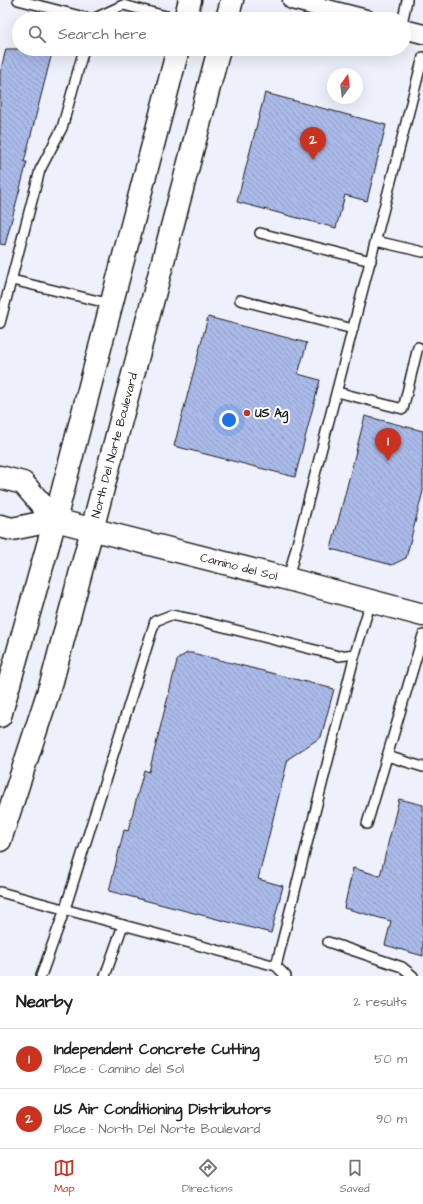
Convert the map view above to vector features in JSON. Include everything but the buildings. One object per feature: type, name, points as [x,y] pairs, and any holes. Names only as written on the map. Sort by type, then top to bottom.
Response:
[{"type":"street","points":[[187,12],[190,0]]},
{"type":"street","points":[[229,12],[232,0]]},
{"type":"street","points":[[292,0],[339,12]]},
{"type":"street","points":[[411,31],[423,34]]},
{"type":"street","points":[[0,716],[6,673],[55,520],[176,56]]},
{"type":"street","name":"North Del Norte Boulevard","points":[[0,840],[52,681],[217,56]]},
{"type":"street","points":[[0,477],[23,483],[55,520]]},
{"type":"street","name":"Camino del Sol","points":[[0,526],[12,529],[55,520],[92,528],[423,615]]},
{"type":"lane","points":[[18,0],[65,12]]},
{"type":"lane","points":[[404,12],[407,0]]},
{"type":"lane","points":[[105,12],[122,3],[154,12]]},
{"type":"lane","points":[[0,323],[40,170],[62,128],[82,56]]},
{"type":"lane","points":[[288,579],[423,58]]},
{"type":"lane","points":[[260,233],[371,260]]},
{"type":"lane","points":[[376,241],[423,252]]},
{"type":"lane","points":[[12,280],[112,304]]},
{"type":"lane","points":[[240,300],[353,328]]},
{"type":"lane","points":[[337,392],[403,409],[418,347]]},
{"type":"lane","points":[[276,966],[355,654],[371,601]]},
{"type":"lane","points":[[41,976],[65,909],[155,621],[171,615],[338,656],[355,654]]},
{"type":"lane","points":[[366,824],[423,635]]},
{"type":"lane","points":[[387,756],[423,768]]},
{"type":"lane","points":[[0,892],[276,966],[286,976]]},
{"type":"lane","points":[[105,976],[123,925]]},
{"type":"lane","points":[[328,942],[402,967],[413,976]]},
{"type":"place","name":"US Air Conditioning Distributors","points":[[313,160]]},
{"type":"place","name":"US Ag","points":[[247,413]]},
{"type":"place","name":"Independent Concrete Cutting","points":[[388,461]]}]
